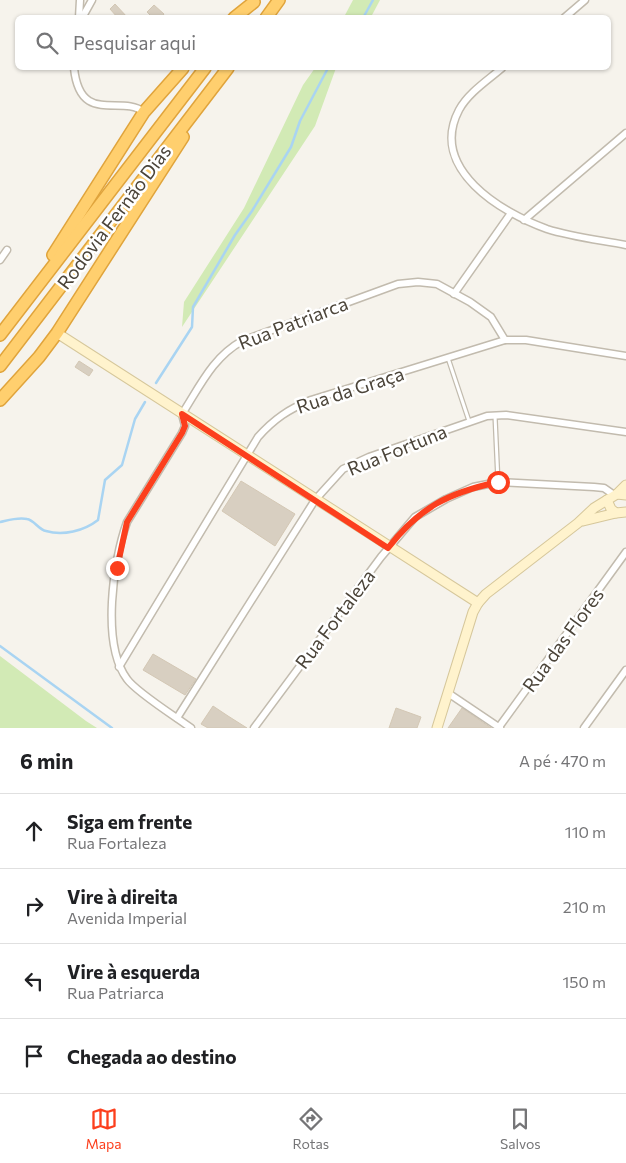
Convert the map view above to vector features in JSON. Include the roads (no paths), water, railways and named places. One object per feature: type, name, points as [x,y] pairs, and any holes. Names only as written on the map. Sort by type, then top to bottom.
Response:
[{"type":"highway","points":[[268,15],[279,0]]},
{"type":"highway","points":[[238,15],[255,1]]},
{"type":"highway","points":[[245,15],[255,1]]},
{"type":"highway","points":[[21,308],[144,112],[181,70]]},
{"type":"highway","name":"Rodovia Fernão Dias","points":[[0,335],[203,70]]},
{"type":"highway","name":"Rodovia Fernão Dias","points":[[0,366],[226,70]]},
{"type":"highway","points":[[0,400],[39,358],[57,333],[173,154],[201,104]]},
{"type":"main road","points":[[57,333],[388,548],[478,603]]},
{"type":"main road","points":[[437,728],[473,612],[478,603],[486,594],[578,523],[594,508],[614,497],[626,485]]},
{"type":"main road","points":[[614,497],[611,509],[616,513]]},
{"type":"main road","points":[[578,523],[626,512]]},
{"type":"street","points":[[80,0],[80,15]]},
{"type":"street","points":[[82,15],[92,0]]},
{"type":"street","points":[[568,15],[585,0]]},
{"type":"street","points":[[74,70],[75,77],[83,95],[97,105],[131,107],[144,112]]},
{"type":"street","points":[[500,70],[477,88],[459,110],[452,133],[456,160],[468,180],[486,196],[524,220],[549,229],[626,245]]},
{"type":"street","points":[[524,220],[626,133]]},
{"type":"street","points":[[454,294],[511,213]]},
{"type":"street","points":[[0,260],[7,250]]},
{"type":"street","name":"Rua Patriarca","points":[[120,667],[113,649],[111,629],[122,536],[134,509],[182,433],[185,426],[182,414],[214,362],[227,349],[242,341],[398,284],[418,282],[437,284],[491,317],[505,340]]},
{"type":"street","points":[[505,340],[526,340],[626,356]]},
{"type":"street","name":"Rua da Graça","points":[[120,667],[248,456],[271,422],[289,409],[311,400],[505,340]]},
{"type":"street","name":"Rua Fortuna","points":[[177,718],[315,500],[343,469],[369,456],[469,422],[495,416],[506,415],[626,432]]},
{"type":"street","name":"Rua Fortaleza","points":[[254,728],[388,548],[415,517],[446,498],[473,488],[498,482],[604,488],[614,497]]},
{"type":"street","name":"Rua das Flores","points":[[500,728],[626,552]]},
{"type":"street","points":[[120,667],[128,680],[191,728]]},
{"type":"street","points":[[584,728],[626,670]]},
{"type":"street","points":[[448,693],[500,728]]},
{"type":"lane","points":[[448,358],[469,422]]},
{"type":"lane","points":[[495,416],[498,482]]},
{"type":"waterway","points":[[365,15],[373,0]]},
{"type":"waterway","points":[[156,383],[192,327],[193,307],[235,235],[291,147],[300,121],[327,70]]},
{"type":"waterway","points":[[0,522],[27,519],[43,530],[66,533],[80,530],[98,520],[105,480],[122,465],[135,419],[145,402]]},
{"type":"waterway","points":[[0,646],[112,728]]}]
